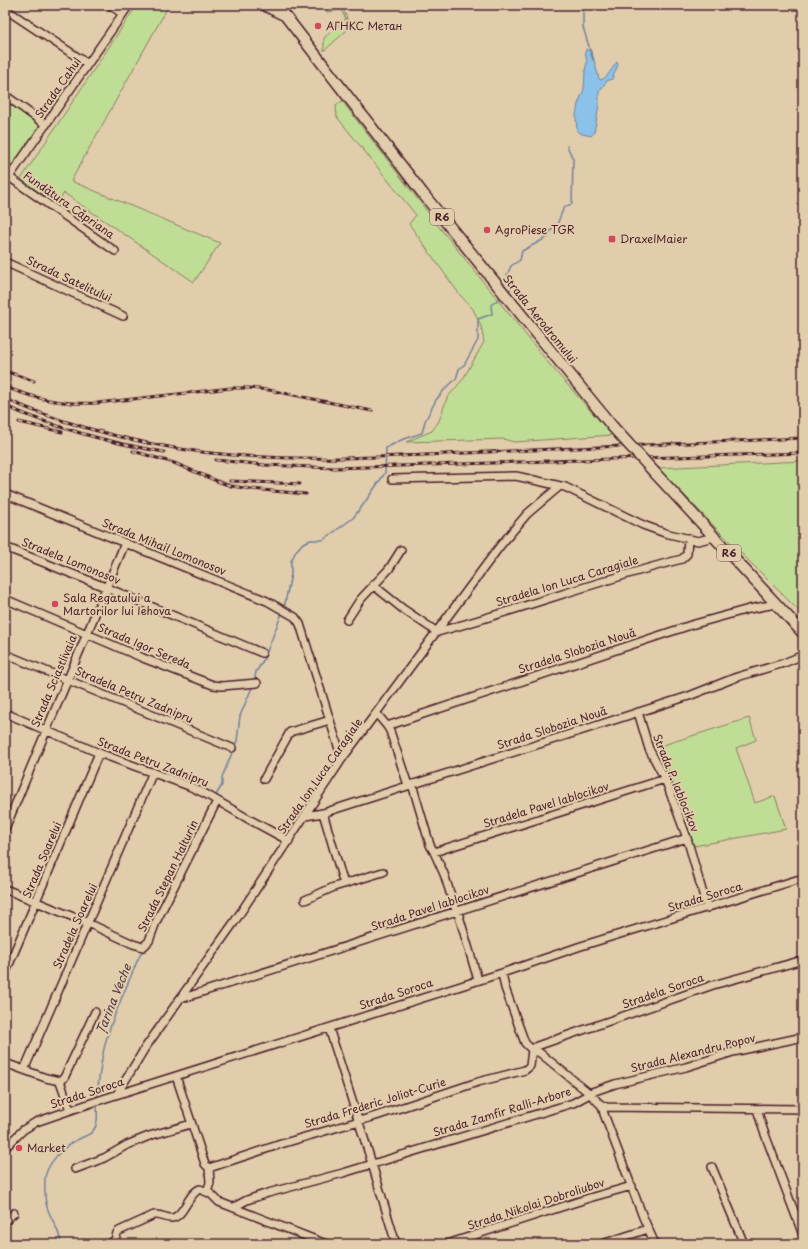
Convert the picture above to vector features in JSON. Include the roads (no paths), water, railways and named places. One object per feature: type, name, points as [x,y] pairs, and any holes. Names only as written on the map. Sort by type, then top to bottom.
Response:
[{"type":"highway","points":[[264,5],[286,16]]},
{"type":"highway","name":"Strada Aerodromului","points":[[277,5],[424,195],[612,426],[803,633]]},
{"type":"highway","points":[[284,5],[286,16]]},
{"type":"street","points":[[110,5],[123,14]]},
{"type":"street","name":"Strada Cahul","points":[[7,180],[129,5]]},
{"type":"street","points":[[5,9],[88,64]]},
{"type":"street","points":[[5,95],[46,125]]},
{"type":"street","name":"Fundătura Căpriana","points":[[7,180],[116,250]]},
{"type":"street","name":"Strada Satelitului","points":[[5,262],[123,316]]},
{"type":"street","points":[[392,479],[516,476],[560,486],[577,492],[643,525],[665,533],[698,541],[714,537]]},
{"type":"street","name":"Strada Ion Luca Caragiale","points":[[117,1094],[145,1048],[235,921],[342,759],[377,714],[500,546],[527,514],[560,486]]},
{"type":"street","name":"Strada Mihail Lomonosov","points":[[5,494],[267,601],[295,618],[300,624],[342,759]]},
{"type":"street","name":"Stradela Ion Luca Caragiale","points":[[437,632],[627,574],[682,559],[687,554],[688,538]]},
{"type":"street","name":"Strada Sciastlivaia","points":[[5,829],[105,587],[125,543]]},
{"type":"street","name":"Stradela Lomonosov","points":[[5,546],[262,653]]},
{"type":"street","points":[[347,620],[360,600],[389,569],[400,550]]},
{"type":"street","points":[[373,585],[403,609],[437,632]]},
{"type":"street","name":"Strada Igor Sereda","points":[[5,600],[213,685],[222,686],[257,683]]},
{"type":"street","name":"Stradela Slobozia Nouă","points":[[387,726],[691,625],[749,609],[776,604]]},
{"type":"street","name":"Stradela Petru Zadnipru","points":[[5,654],[232,748]]},
{"type":"street","name":"Strada Slobozia Nouă","points":[[305,816],[322,813],[694,695],[737,677],[784,663],[803,655]]},
{"type":"street","name":"Strada P. Iablocikov","points":[[638,712],[649,749],[665,779],[687,838],[707,908]]},
{"type":"street","name":"Strada Petru Zadnipru","points":[[5,713],[99,753],[189,786],[289,841]]},
{"type":"street","points":[[377,714],[387,726],[410,785],[430,845],[461,923],[478,980]]},
{"type":"street","points":[[264,778],[290,732],[330,720]]},
{"type":"street","name":"Strada Soarelui","points":[[5,974],[99,753]]},
{"type":"street","name":"Stradela Soarelui","points":[[24,1070],[154,772]]},
{"type":"street","name":"Stradela Pavel Iablocikov","points":[[434,852],[665,779]]},
{"type":"street","name":"Strada Stepan Halturin","points":[[88,923],[130,943],[141,947],[145,946],[217,801]]},
{"type":"street","points":[[322,813],[344,884]]},
{"type":"street","name":"Strada Pavel Iablocikov","points":[[180,999],[687,838]]},
{"type":"street","points":[[305,900],[344,884],[383,872]]},
{"type":"street","name":"Strada Soroca","points":[[5,1148],[30,1125],[103,1098],[329,1028],[581,946],[803,878]]},
{"type":"street","points":[[5,889],[88,923]]},
{"type":"street","name":"Stradela Sorocа","points":[[532,1049],[712,985],[803,960]]},
{"type":"street","points":[[502,972],[505,988],[526,1045],[540,1053],[589,1093],[602,1106],[655,1244]]},
{"type":"street","points":[[60,1081],[64,1078],[96,1012]]},
{"type":"street","points":[[329,1028],[396,1244]]},
{"type":"street","name":"Strada Alexandru Popov","points":[[589,1093],[615,1084],[686,1067],[733,1052],[803,1037]]},
{"type":"street","name":"Strada Frederic Joliot-Curie","points":[[209,1168],[478,1082],[525,1070],[530,1066],[532,1049]]},
{"type":"street","points":[[5,1063],[46,1078],[60,1081]]},
{"type":"street","points":[[176,1076],[205,1164],[209,1168],[210,1183],[207,1191]]},
{"type":"street","points":[[60,1081],[70,1110]]},
{"type":"street","name":"Strada Zamfir Ralli-Arbore","points":[[234,1207],[254,1197],[321,1179],[573,1103],[589,1093]]},
{"type":"street","points":[[602,1106],[803,1109]]},
{"type":"street","points":[[757,1109],[763,1129],[803,1235]]},
{"type":"street","points":[[75,1168],[104,1158],[127,1145],[149,1136],[192,1124]]},
{"type":"street","points":[[712,1167],[744,1244]]},
{"type":"street","name":"Strada Nikolai Dobroliubov","points":[[448,1244],[589,1198],[632,1186]]},
{"type":"street","points":[[108,1244],[115,1240],[119,1231],[154,1215],[172,1218],[178,1216],[194,1192],[200,1189],[207,1191],[219,1202],[326,1244]]},
{"type":"street","points":[[5,1221],[14,1213]]},
{"type":"street","points":[[602,1244],[648,1229]]},
{"type":"water","points":[[586,49],[592,52],[599,79],[601,80],[608,74],[617,62],[618,65],[612,79],[607,81],[599,92],[599,105],[594,133],[591,136],[577,131],[576,115],[578,104],[584,89],[587,62],[585,52]]},
{"type":"waterway","points":[[583,5],[583,27],[593,60]]},
{"type":"waterway","points":[[507,292],[511,288],[513,282],[507,275],[511,266],[520,260],[522,251],[548,237],[551,230],[556,227],[564,207],[572,204],[573,159],[567,146]]},
{"type":"waterway","points":[[284,608],[291,574],[291,561],[296,551],[303,543],[311,540],[323,540],[353,518],[385,473],[386,448],[401,440],[422,433],[425,421],[436,400],[456,379],[459,369],[464,365],[478,340],[478,319],[492,314],[491,305],[501,297]]},
{"type":"waterway","points":[[254,682],[256,672],[264,659],[282,613]]},
{"type":"waterway","points":[[215,797],[222,785],[222,777],[237,741],[240,716],[253,685]]},
{"type":"waterway","points":[[183,862],[208,811]]},
{"type":"waterway","name":"Țarina Veche","points":[[97,1098],[101,1061],[105,1043],[124,992],[143,950]]},
{"type":"waterway","name":"Țarina Veche","points":[[61,1244],[59,1234],[46,1204],[46,1173],[56,1156],[61,1151],[93,1131],[97,1121],[97,1104]]},
{"type":"railway","points":[[5,371],[34,381]]},
{"type":"railway","points":[[5,387],[39,398],[72,403],[97,403],[231,388],[249,388],[269,390],[372,411]]},
{"type":"railway","points":[[5,399],[31,410],[87,428],[146,443],[204,452],[264,457],[392,457],[803,438]]},
{"type":"railway","points":[[5,406],[83,434],[164,452]]},
{"type":"railway","points":[[19,422],[62,432]]},
{"type":"railway","points":[[133,451],[174,463],[231,486],[306,494]]},
{"type":"railway","points":[[216,460],[265,465],[335,468],[803,453]]},
{"type":"railway","points":[[230,481],[300,484]]},
{"type":"place","name":"АГНКС Метан","points":[[318,26]]},
{"type":"place","name":"AgroPiese TGR","points":[[487,230]]},
{"type":"place","name":"DraxelMaier","points":[[612,239]]},
{"type":"place","name":"Sala Regatului a Martorilor lui Iehova","points":[[55,604]]},
{"type":"place","name":"Market","points":[[19,1148]]}]
